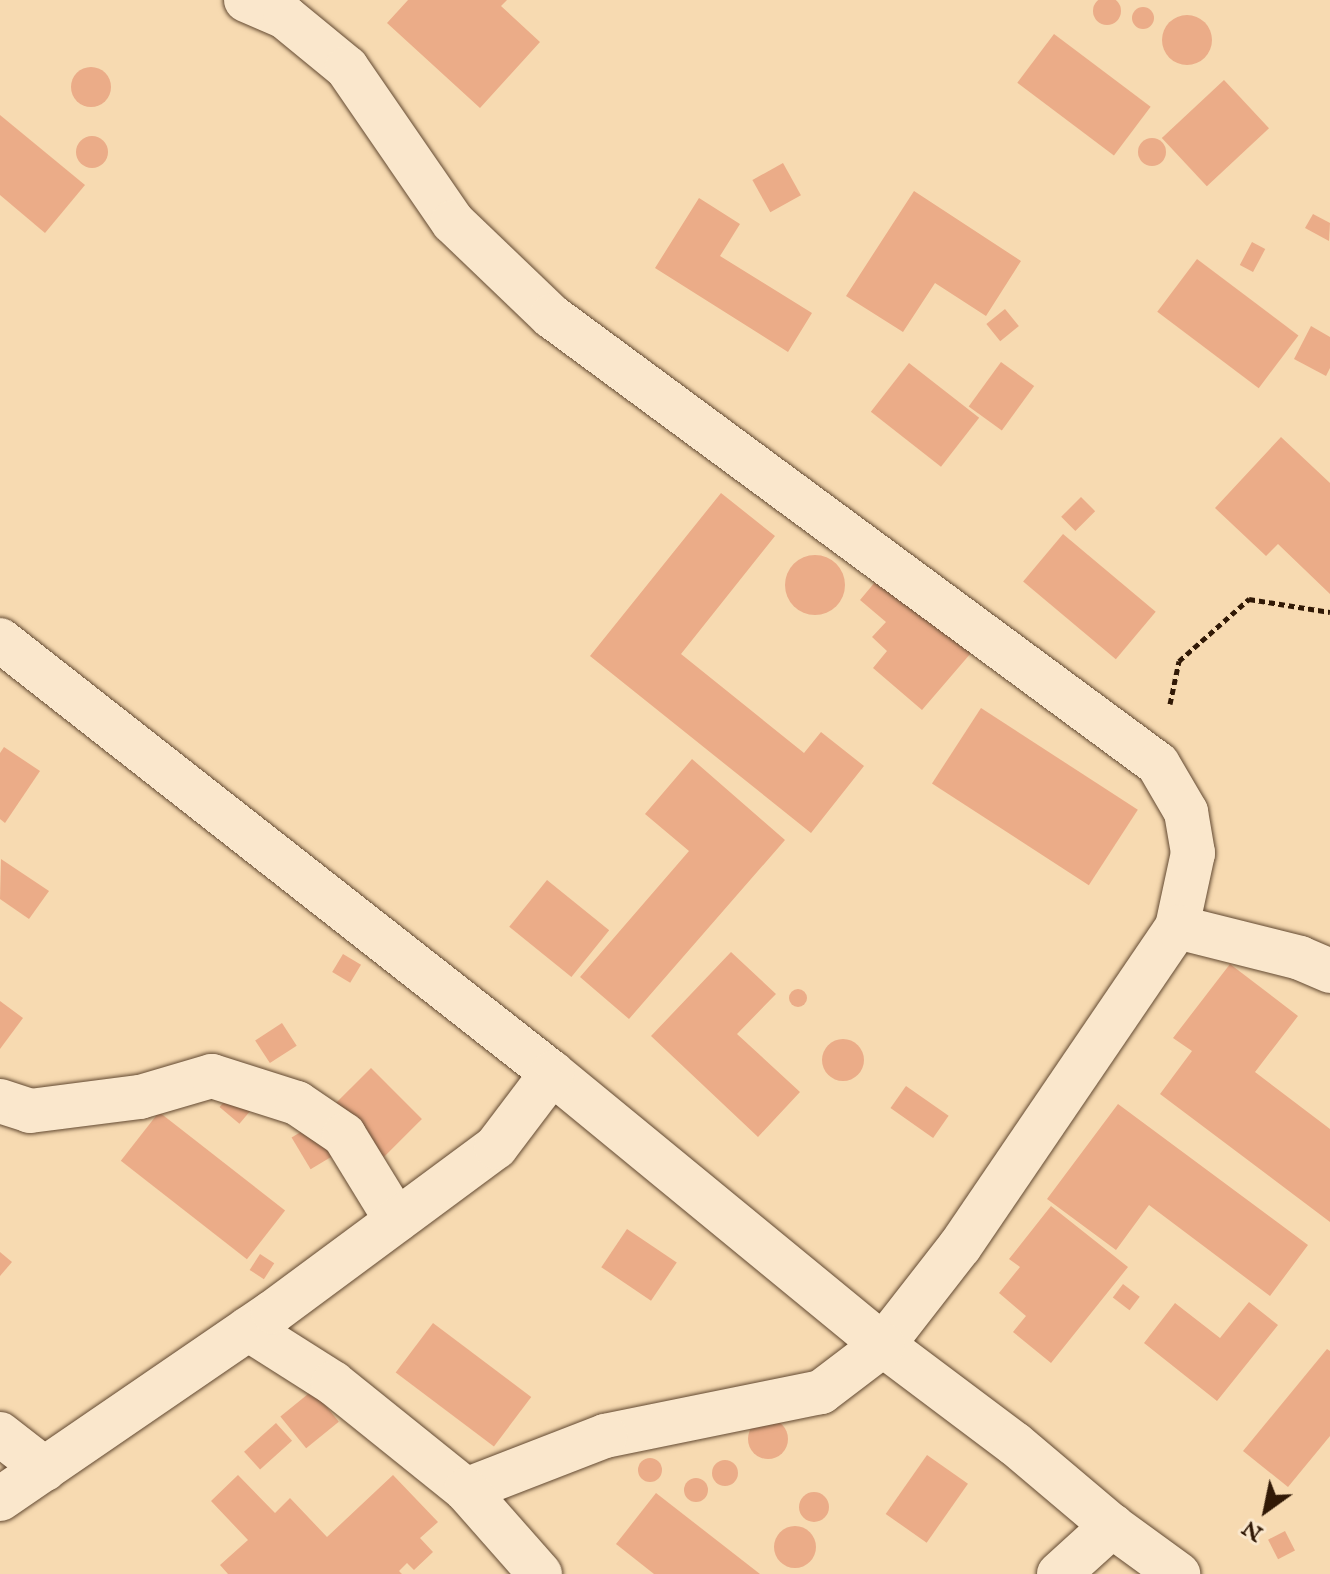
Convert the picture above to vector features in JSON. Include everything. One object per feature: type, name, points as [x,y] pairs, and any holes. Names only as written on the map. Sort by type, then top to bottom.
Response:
[{"type":"street","points":[[246,0],[285,17],[347,68],[453,222],[551,316],[1158,764],[1186,812],[1193,853],[1177,927],[960,1246],[883,1345],[821,1392],[605,1436],[466,1490]]},
{"type":"street","points":[[0,640],[552,1073],[883,1345],[1015,1444],[1112,1526],[1178,1574]]},
{"type":"street","points":[[1177,927],[1300,958],[1330,971]]},
{"type":"street","points":[[0,1499],[248,1329],[496,1147],[552,1073]]},
{"type":"street","points":[[0,1101],[30,1111],[140,1097],[212,1076],[297,1103],[344,1135],[396,1220]]},
{"type":"street","points":[[248,1329],[333,1383],[466,1490],[540,1574]]},
{"type":"street","points":[[0,1434],[45,1469]]},
{"type":"street","points":[[1059,1574],[1112,1526]]},
{"type":"path","points":[[1158,764],[1179,661],[1249,599],[1330,612]]},
{"type":"building","points":[[1107,-3],[1117,1],[1121,11],[1117,21],[1107,25],[1097,21],[1093,11],[1097,1]]},
{"type":"building","points":[[408,0],[507,0],[501,6],[540,42],[480,108],[387,23]]},
{"type":"building","points":[[1143,7],[1151,10],[1154,18],[1151,26],[1143,29],[1135,26],[1132,18],[1135,10]]},
{"type":"building","points":[[1187,15],[1205,22],[1212,40],[1205,58],[1187,65],[1169,58],[1162,40],[1169,22]]},
{"type":"building","points":[[1054,34],[1151,107],[1114,156],[1017,83]]},
{"type":"building","points":[[91,67],[105,73],[111,87],[105,101],[91,107],[77,101],[71,87],[77,73]]},
{"type":"building","points":[[1224,80],[1269,128],[1207,186],[1162,138]]},
{"type":"building","points":[[0,115],[85,185],[45,233],[0,195]]},
{"type":"building","points":[[92,136],[104,140],[108,152],[104,164],[92,168],[80,164],[76,152],[80,140]]},
{"type":"building","points":[[1152,138],[1162,142],[1166,152],[1162,162],[1152,166],[1142,162],[1138,152],[1142,142]]},
{"type":"building","points":[[783,163],[801,195],[770,212],[752,180]]},
{"type":"building","points":[[914,191],[1021,261],[986,316],[935,283],[903,332],[846,296]]},
{"type":"building","points":[[699,198],[740,224],[720,256],[812,313],[788,352],[655,268]]},
{"type":"building","points":[[1313,214],[1330,223],[1329,241],[1305,228]]},
{"type":"building","points":[[1252,242],[1265,249],[1253,272],[1240,265]]},
{"type":"building","points":[[1197,259],[1298,335],[1259,388],[1157,312]]},
{"type":"building","points":[[1005,309],[1019,326],[1000,341],[986,324]]},
{"type":"building","points":[[1311,326],[1330,337],[1330,368],[1326,376],[1294,359]]},
{"type":"building","points":[[1001,362],[1034,386],[1002,431],[969,406]]},
{"type":"building","points":[[909,363],[979,418],[941,467],[871,412]]},
{"type":"building","points":[[1281,437],[1330,483],[1330,594],[1278,544],[1266,556],[1215,508]]},
{"type":"building","points":[[721,493],[775,536],[681,654],[804,753],[821,732],[864,766],[811,833],[590,656]]},
{"type":"building","points":[[1081,497],[1095,511],[1075,531],[1061,517]]},
{"type":"building","points":[[1063,534],[1156,612],[1116,659],[1023,581]]},
{"type":"building","points":[[815,555],[837,563],[845,585],[837,607],[815,615],[793,607],[785,585],[793,563]]},
{"type":"building","points":[[886,569],[977,646],[922,710],[873,668],[887,651],[872,637],[886,622],[860,600]]},
{"type":"building","points":[[981,708],[1138,810],[1089,885],[932,783]]},
{"type":"building","points":[[4,747],[40,771],[5,823],[0,819],[0,753]]},
{"type":"building","points":[[692,759],[785,840],[629,1019],[580,977],[689,851],[645,814]]},
{"type":"building","points":[[1,859],[49,891],[29,919],[0,899]]},
{"type":"building","points":[[547,880],[609,930],[571,977],[509,927]]},
{"type":"building","points":[[731,952],[776,994],[737,1034],[800,1092],[758,1137],[651,1036]]},
{"type":"building","points":[[343,954],[361,965],[350,983],[332,972]]},
{"type":"building","points":[[1230,964],[1298,1016],[1255,1072],[1330,1129],[1330,1222],[1160,1094],[1192,1051],[1173,1038]]},
{"type":"building","points":[[798,989],[807,998],[798,1007],[789,998]]},
{"type":"building","points":[[0,1001],[23,1018],[0,1049]]},
{"type":"building","points":[[282,1023],[297,1046],[270,1063],[255,1040]]},
{"type":"building","points":[[843,1039],[858,1045],[864,1060],[858,1075],[843,1081],[828,1075],[822,1060],[828,1045]]},
{"type":"building","points":[[371,1068],[422,1119],[382,1159],[331,1108]]},
{"type":"building","points":[[906,1086],[949,1116],[933,1138],[891,1108]]},
{"type":"building","points":[[233,1091],[253,1108],[239,1124],[220,1107]]},
{"type":"building","points":[[1118,1104],[1308,1245],[1270,1296],[1149,1205],[1116,1250],[1047,1199]]},
{"type":"building","points":[[159,1112],[285,1211],[247,1259],[121,1161]]},
{"type":"building","points":[[319,1121],[338,1153],[311,1169],[292,1137]]},
{"type":"building","points":[[1051,1206],[1128,1267],[1051,1363],[1013,1332],[1026,1316],[999,1293],[1020,1267],[1009,1259]]},
{"type":"building","points":[[627,1229],[677,1263],[651,1301],[601,1267]]},
{"type":"building","points":[[0,1252],[12,1262],[0,1276]]},
{"type":"building","points":[[260,1254],[274,1263],[264,1279],[250,1270]]},
{"type":"building","points":[[1123,1284],[1140,1297],[1130,1310],[1113,1298]]},
{"type":"building","points":[[1249,1302],[1278,1325],[1217,1401],[1144,1343],[1175,1303],[1220,1338]]},
{"type":"building","points":[[433,1323],[531,1397],[494,1447],[396,1373]]},
{"type":"building","points":[[1327,1349],[1330,1351],[1330,1436],[1288,1487],[1243,1451]]},
{"type":"building","points":[[313,1390],[339,1422],[306,1448],[280,1416]]},
{"type":"building","points":[[768,1419],[782,1425],[788,1439],[782,1453],[768,1459],[754,1453],[748,1439],[754,1425]]},
{"type":"building","points":[[276,1423],[292,1441],[260,1470],[244,1452]]},
{"type":"building","points":[[927,1455],[968,1484],[927,1543],[886,1514]]},
{"type":"building","points":[[650,1458],[661,1465],[662,1470],[655,1481],[650,1482],[639,1475],[638,1470],[645,1459]]},
{"type":"building","points":[[725,1460],[734,1464],[738,1473],[734,1482],[725,1486],[716,1482],[712,1473],[716,1464]]},
{"type":"building","points":[[238,1475],[275,1513],[290,1498],[327,1537],[393,1475],[438,1522],[420,1538],[433,1552],[414,1570],[407,1563],[399,1571],[402,1574],[228,1574],[220,1565],[248,1540],[211,1501]]},
{"type":"building","points":[[696,1478],[705,1481],[708,1490],[705,1499],[696,1502],[687,1499],[684,1490],[687,1481]]},
{"type":"building","points":[[814,1492],[825,1496],[829,1507],[825,1518],[814,1522],[803,1518],[799,1507],[803,1496]]},
{"type":"building","points":[[656,1493],[760,1574],[654,1574],[616,1544]]},
{"type":"building","points":[[795,1526],[810,1532],[816,1547],[810,1562],[795,1568],[780,1562],[774,1547],[780,1532]]},
{"type":"building","points":[[1285,1531],[1295,1551],[1278,1559],[1268,1540]]}]
